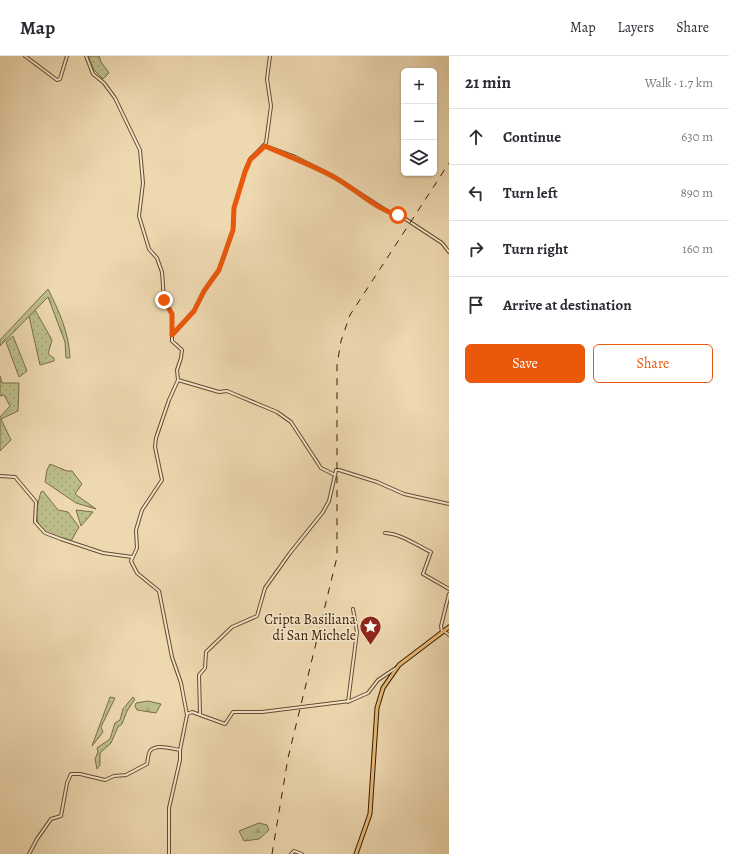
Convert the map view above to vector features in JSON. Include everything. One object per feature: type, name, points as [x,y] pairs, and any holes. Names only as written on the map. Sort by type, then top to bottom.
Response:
[{"type":"main road","points":[[356,854],[369,819],[378,702],[383,688],[396,668],[449,627]]},
{"type":"street","points":[[24,56],[57,80],[60,79],[67,56]]},
{"type":"street","points":[[86,56],[93,74],[104,83],[115,98],[140,150],[143,183],[138,216],[149,249],[157,258],[162,272],[164,300],[172,314],[172,341],[182,350],[177,370],[178,380],[168,400],[164,418],[158,431],[155,447],[162,480],[142,510],[136,530],[136,548],[131,561],[137,572],[159,591],[172,657],[181,683],[187,714],[186,727],[180,750],[180,760],[169,808],[169,854]]},
{"type":"street","points":[[172,335],[194,311],[204,291],[219,270],[233,230],[234,208],[245,172],[250,160],[265,146],[271,106],[267,79],[270,56]]},
{"type":"street","points":[[265,146],[295,157],[333,176],[387,211],[404,218],[442,243],[449,252]]},
{"type":"street","points":[[178,380],[219,392],[227,391],[282,415],[292,424],[321,468],[335,475]]},
{"type":"street","points":[[200,714],[199,675],[205,668],[206,652],[232,627],[256,616],[265,588],[290,553],[324,512],[329,501],[336,470],[377,482],[402,493],[449,504]]},
{"type":"street","points":[[0,476],[15,477],[32,496],[36,502],[35,522],[45,533],[102,553],[132,557]]},
{"type":"street","points":[[385,533],[393,533],[408,539],[431,552],[422,574],[449,589]]},
{"type":"street","points":[[449,594],[441,626],[443,632],[449,635]]},
{"type":"street","points":[[348,702],[357,632],[353,608]]},
{"type":"street","points":[[187,714],[190,712],[200,714],[226,724],[233,712],[262,712],[348,702],[368,694],[378,680],[396,668]]},
{"type":"street","points":[[29,854],[37,839],[51,819],[61,816],[67,783],[71,774],[80,774],[105,780],[114,776],[126,775],[146,765],[150,751],[154,748],[160,747],[180,750]]},
{"type":"street","points":[[291,854],[294,851],[302,854]]},
{"type":"green space","points":[[88,56],[99,56],[101,62],[109,73],[103,79],[94,70]]},
{"type":"green space","points":[[48,289],[66,331],[70,358],[66,358],[65,342],[48,297],[0,346],[0,340]]},
{"type":"green space","points":[[35,310],[52,340],[48,354],[54,358],[54,361],[40,365],[29,316]]},
{"type":"green space","points":[[13,336],[27,371],[19,377],[6,342]]},
{"type":"green space","points":[[0,376],[2,383],[19,383],[18,411],[1,419],[11,440],[0,451],[0,417],[10,406],[4,395],[0,396]]},
{"type":"green space","points":[[50,464],[67,471],[72,471],[82,484],[75,494],[96,509],[76,503],[45,482],[47,470]]},
{"type":"green space","points":[[43,491],[58,510],[68,512],[79,527],[71,541],[46,534],[39,525],[37,520],[37,508],[41,492]]},
{"type":"green space","points":[[76,510],[93,512],[81,526]]},
{"type":"green space","points":[[110,697],[115,698],[101,727],[103,732],[92,746]]},
{"type":"green space","points":[[133,697],[135,699],[127,711],[122,724],[118,727],[111,743],[100,753],[100,765],[97,769],[95,759],[98,752],[97,748],[110,739],[115,723],[120,720],[123,709]]},
{"type":"green space","points":[[148,701],[161,704],[156,713],[137,710],[135,706],[136,703]]},
{"type":"green space","points":[[259,823],[267,825],[269,830],[259,839],[244,841],[239,831]]},
{"type":"railway","points":[[272,854],[288,758],[337,557],[337,365],[341,341],[350,315],[449,163]]},
{"type":"place","name":"Cripta Basiliana di San Michele","points":[[371,646]]},
{"type":"route","points":[[164,300],[172,314],[172,335],[184,324],[194,311],[204,291],[219,270],[233,230],[234,208],[245,172],[250,160],[265,146],[295,157],[333,176],[352,190],[390,213],[398,215]]}]
